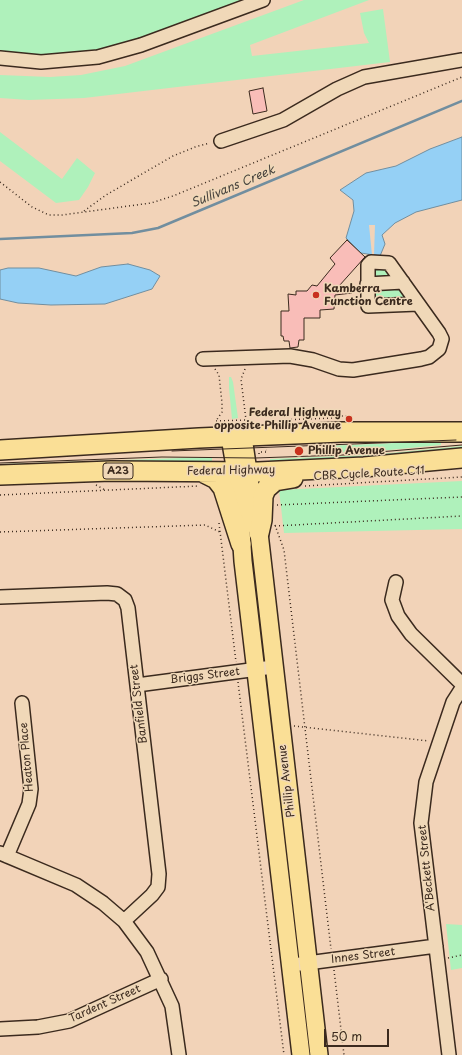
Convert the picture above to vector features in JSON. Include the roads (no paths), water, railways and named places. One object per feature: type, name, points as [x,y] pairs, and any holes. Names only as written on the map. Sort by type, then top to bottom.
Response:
[{"type":"highway","points":[[0,450],[144,440],[243,429],[342,432],[462,432]]},
{"type":"highway","name":"Federal Highway","points":[[0,475],[111,471],[202,479],[242,472],[364,467],[462,458]]},
{"type":"highway","points":[[259,533],[262,520],[263,494],[273,482],[283,479],[345,477],[356,473],[364,467]]},
{"type":"highway","points":[[202,479],[216,479],[223,488],[241,544]]},
{"type":"main road","name":"Phillip Avenue","points":[[243,429],[241,544],[301,1055]]},
{"type":"main road","name":"Phillip Avenue","points":[[242,472],[259,533],[273,667],[319,1055]]},
{"type":"street","points":[[0,58],[41,62],[105,56],[141,46],[263,0]]},
{"type":"street","points":[[220,140],[283,120],[337,89],[364,78],[462,60]]},
{"type":"street","points":[[207,362],[290,356],[313,360],[339,369],[353,370],[421,359],[434,354],[439,349],[442,339],[439,333],[389,263],[370,262],[368,265],[368,306],[418,304]]},
{"type":"street","points":[[368,284],[402,282]]},
{"type":"street","points":[[396,582],[392,600],[398,616],[411,634],[462,684]]},
{"type":"street","name":"Banfield Street","points":[[0,597],[117,594],[125,600],[128,608],[159,874],[158,887],[152,895],[124,921]]},
{"type":"street","name":"Briggs Street","points":[[137,685],[273,667]]},
{"type":"street","name":"A'Beckett Street","points":[[449,1055],[421,823],[426,782],[453,702],[462,688]]},
{"type":"street","name":"Heaton Place","points":[[4,854],[29,804],[31,789],[22,703]]},
{"type":"street","points":[[4,854],[76,885],[124,921],[147,952],[161,979],[172,1006],[179,1055]]},
{"type":"street","name":"Innes Street","points":[[290,966],[436,946]]},
{"type":"street","name":"Tardent Street","points":[[0,1029],[38,1027],[69,1020],[161,979]]},
{"type":"water","points":[[462,137],[462,200],[416,212],[395,223],[382,235],[385,244],[380,256],[361,253],[346,238],[354,211],[353,200],[340,190],[366,173],[396,166],[430,149]]},
{"type":"water","points":[[128,264],[150,270],[160,276],[152,289],[105,304],[51,305],[18,303],[0,299],[0,270],[8,268],[39,268],[76,276],[101,267]]},
{"type":"waterway","name":"Sullivans Creek","points":[[0,239],[132,233],[158,228],[462,101]]},
{"type":"tram line","points":[[172,451],[456,440]]},
{"type":"tram line","points":[[0,463],[162,457],[255,458],[343,455],[462,445]]},
{"type":"place","name":"Kamberra Function Centre","points":[[316,295]]},
{"type":"place","name":"Federal Highway opposite Phillip Avenue","points":[[349,419]]},
{"type":"place","name":"Phillip Avenue","points":[[299,451]]}]
